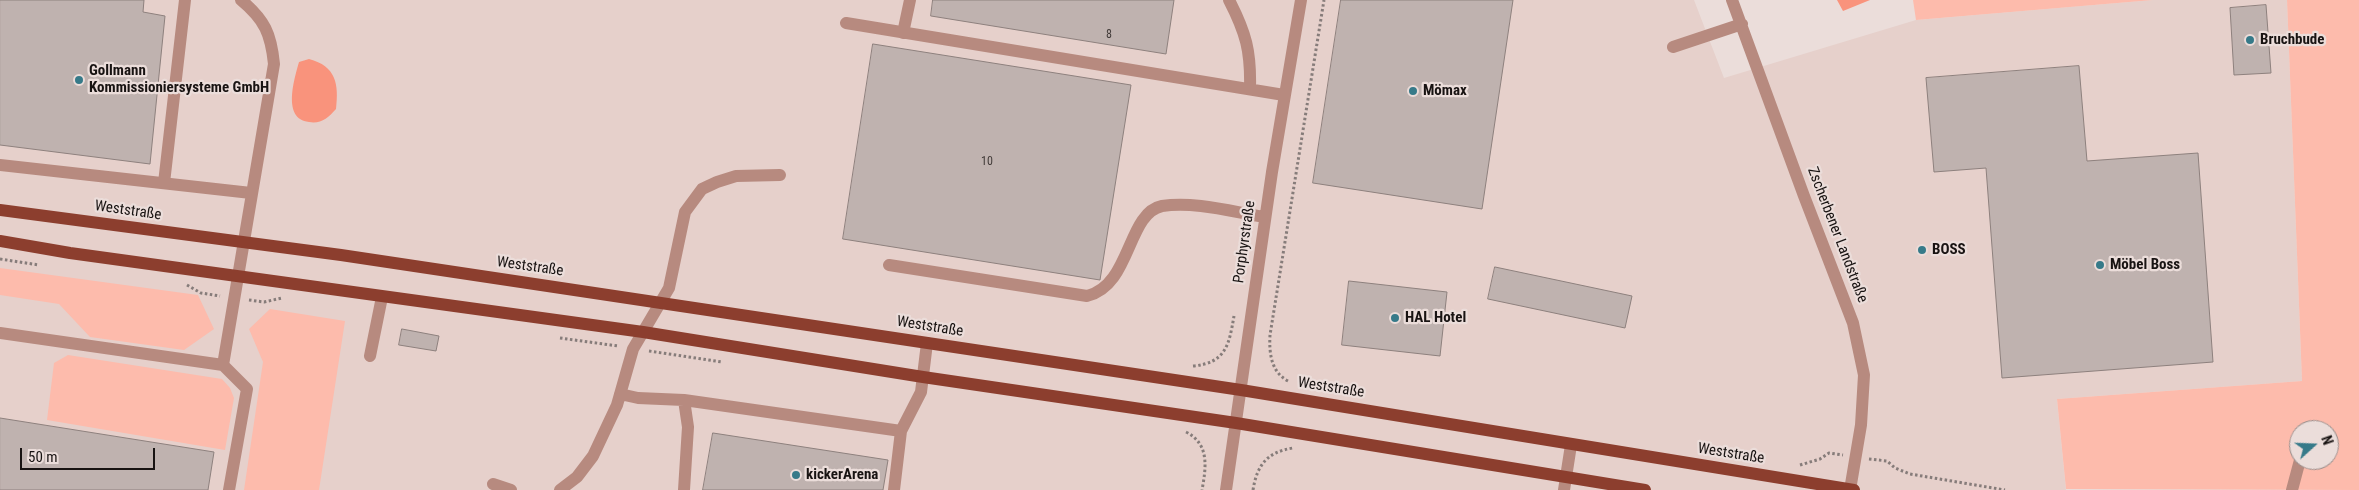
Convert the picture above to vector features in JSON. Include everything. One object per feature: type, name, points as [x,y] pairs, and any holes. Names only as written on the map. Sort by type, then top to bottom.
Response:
[{"type":"main road","name":"Weststraße","points":[[0,210],[341,255],[1241,390],[1854,490]]},
{"type":"main road","points":[[0,241],[382,297],[643,332],[923,377],[1236,423],[1645,490]]},
{"type":"street","points":[[164,184],[185,0]]},
{"type":"street","points":[[223,365],[235,298],[242,243],[274,64],[272,39],[256,12],[241,0]]},
{"type":"street","points":[[904,33],[910,0]]},
{"type":"street","points":[[1229,0],[1248,43],[1250,89]]},
{"type":"street","name":"Porphyrstraße","points":[[1226,490],[1265,217],[1301,0]]},
{"type":"street","name":"Zscherbener Landstraße","points":[[1732,0],[1853,323],[1864,375],[1861,425],[1850,490]]},
{"type":"street","points":[[846,23],[1284,95]]},
{"type":"street","points":[[1673,47],[1742,24]]},
{"type":"street","points":[[0,165],[251,194]]},
{"type":"street","points":[[560,490],[577,477],[593,456],[618,405],[633,348],[669,288],[685,212],[702,190],[736,176],[780,175]]},
{"type":"street","points":[[889,265],[1087,296],[1105,288],[1113,279],[1141,224],[1152,210],[1161,206],[1194,206],[1265,217]]},
{"type":"street","points":[[370,356],[382,297]]},
{"type":"street","points":[[0,333],[223,365],[247,390],[229,490]]},
{"type":"street","points":[[894,490],[900,431],[916,397],[921,392],[927,343]]},
{"type":"street","points":[[620,394],[638,398],[684,400],[900,431]]},
{"type":"street","points":[[684,400],[688,427],[684,490]]},
{"type":"street","points":[[1564,490],[1570,445]]},
{"type":"street","points":[[2292,490],[2297,470]]},
{"type":"street","points":[[493,484],[511,490]]},
{"type":"path","points":[[1295,384],[1281,377],[1276,370],[1269,345],[1324,0]]},
{"type":"path","points":[[180,285],[188,286],[201,294],[264,302],[282,298],[292,299]]},
{"type":"path","points":[[558,338],[729,363]]},
{"type":"path","points":[[1184,431],[1198,440],[1203,451],[1206,468],[1202,490]]},
{"type":"path","points":[[1794,465],[1811,463],[1829,453],[1887,461],[1895,468],[1910,474],[2005,490]]},
{"type":"path","points":[[1252,490],[1258,468],[1263,461]]},
{"type":"shaded area","points":[[0,0],[1694,0],[1724,78],[1916,20],[2153,0],[2287,0],[2302,381],[2057,399],[2066,490],[0,490]]},
{"type":"shaded area","points":[[1837,0],[1870,0],[1843,11]]},
{"type":"shaded area","points":[[1913,0],[2153,0],[1916,20]]},
{"type":"shaded area","points":[[2287,0],[2359,0],[2359,490],[2066,489],[2057,399],[2302,381]]},
{"type":"shaded area","points":[[309,59],[325,66],[334,77],[336,84],[336,109],[327,118],[317,122],[301,119],[295,114],[293,106],[293,88],[299,62]]},
{"type":"shaded area","points":[[0,268],[198,295],[214,329],[184,350],[90,337],[59,304],[0,295]]},
{"type":"shaded area","points":[[270,309],[345,321],[319,490],[244,490],[263,362],[249,329]]},
{"type":"shaded area","points":[[68,355],[222,379],[230,388],[234,398],[225,450],[47,420],[54,363]]},
{"type":"building","name":"Gollmann Kommissioniersysteme GmbH","points":[[0,0],[144,0],[143,12],[165,16],[150,164],[0,145]]},
{"type":"building","points":[[933,0],[1174,0],[1166,54],[931,16]]},
{"type":"building","name":"Mömax","points":[[1341,0],[1513,0],[1482,209],[1313,183]]},
{"type":"building","name":"Bruchbude","points":[[2266,5],[2271,73],[2234,75],[2230,8]]},
{"type":"building","points":[[873,44],[1131,85],[1100,280],[843,239]]},
{"type":"building","name":"Möbel Boss","points":[[2079,66],[2087,161],[2198,153],[2213,362],[2002,378],[1986,168],[1934,172],[1926,78]]},
{"type":"building","points":[[1495,267],[1632,296],[1625,328],[1488,299]]},
{"type":"building","name":"HAL Hotel","points":[[1349,281],[1447,292],[1440,356],[1342,345]]},
{"type":"building","points":[[402,329],[439,336],[436,351],[399,345]]},
{"type":"building","points":[[0,418],[214,452],[208,490],[0,490]]},
{"type":"building","name":"kickerArena","points":[[713,433],[888,460],[883,490],[703,490]]},
{"type":"place","name":"Bruchbude","points":[[2250,40]]},
{"type":"place","name":"Gollmann Kommissioniersysteme GmbH","points":[[79,80]]},
{"type":"place","name":"Mömax","points":[[1413,91]]},
{"type":"place","name":"BOSS","points":[[1922,250]]},
{"type":"place","name":"Möbel Boss","points":[[2100,265]]},
{"type":"place","name":"HAL Hotel","points":[[1395,318]]},
{"type":"place","name":"kickerArena","points":[[796,475]]}]
